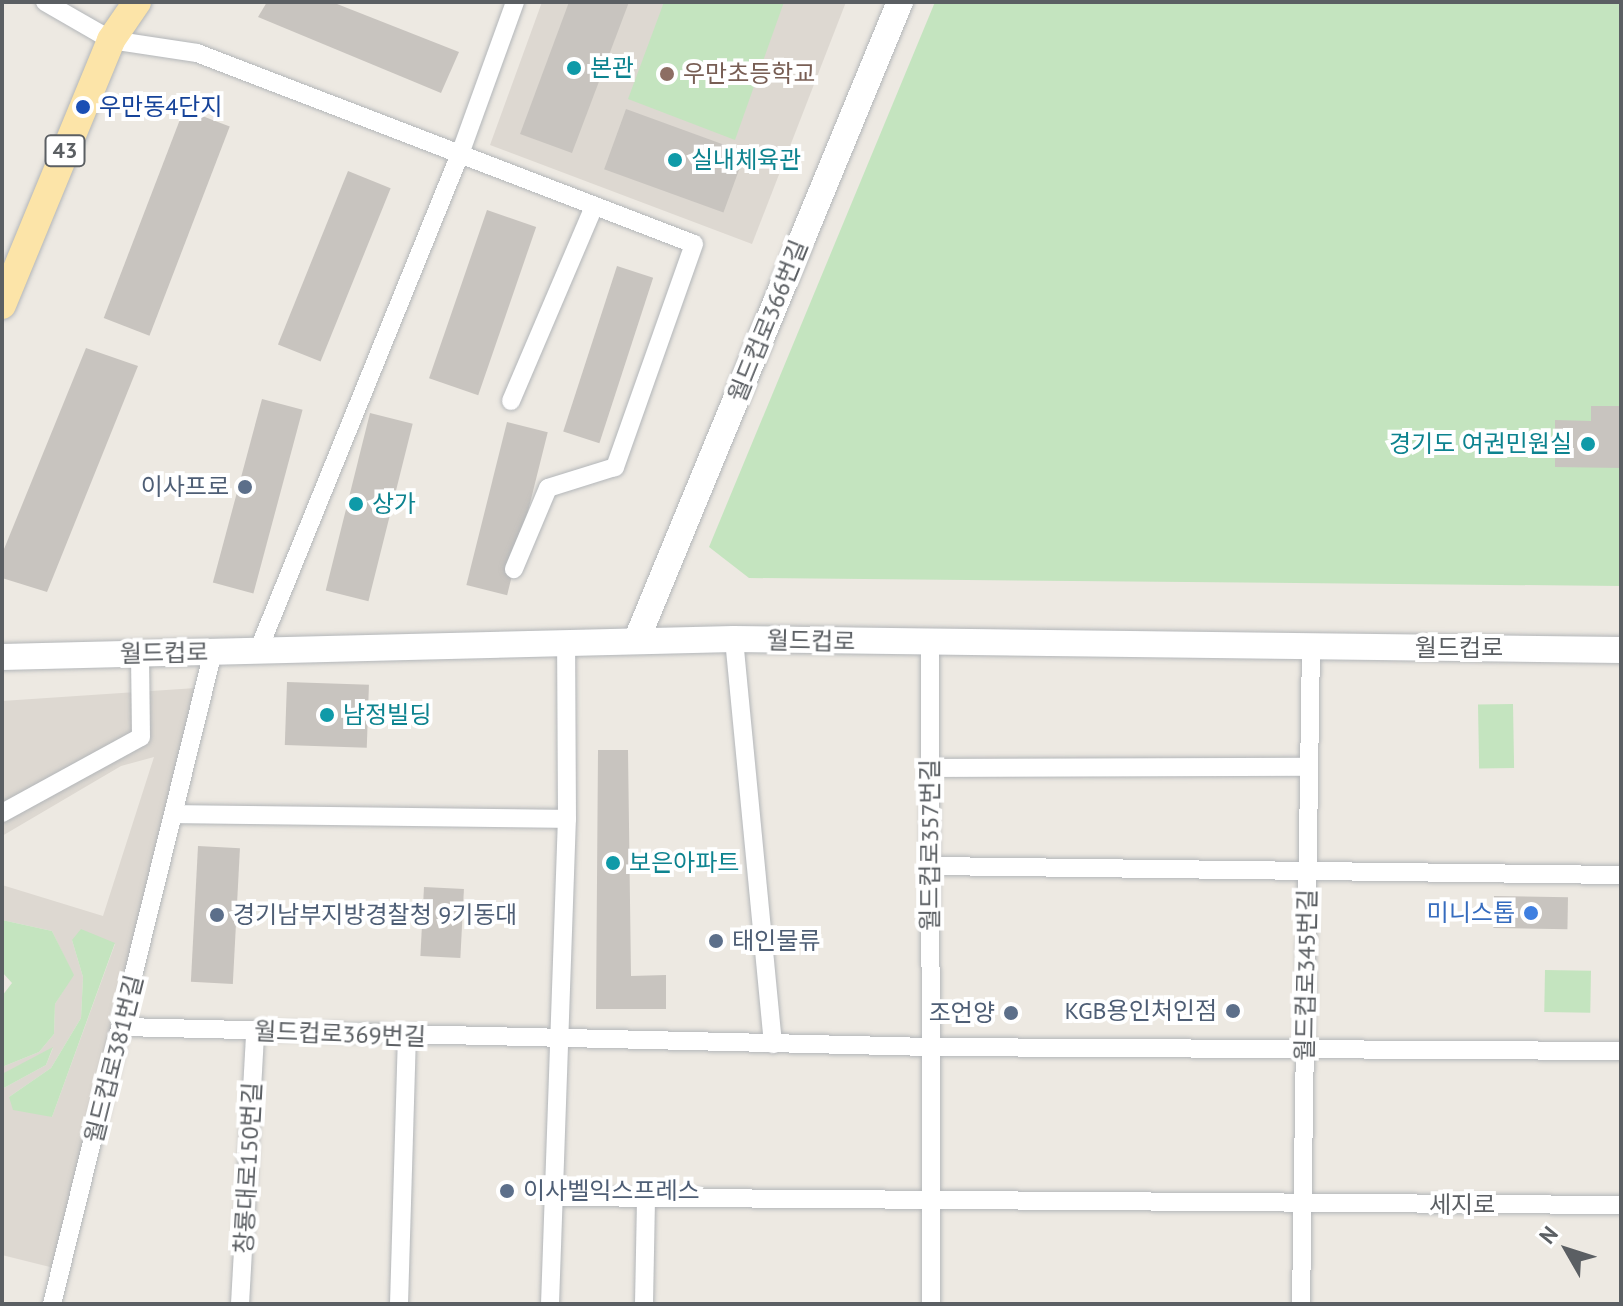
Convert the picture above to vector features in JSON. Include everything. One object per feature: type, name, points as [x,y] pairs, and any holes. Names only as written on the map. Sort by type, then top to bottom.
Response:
[{"type":"main road","name":"43","points":[[2,305],[111,40],[137,2]]},
{"type":"street","points":[[45,2],[111,40],[188,50],[694,244],[615,467],[548,488],[514,569]]},
{"type":"street","points":[[258,651],[460,154],[515,2]]},
{"type":"street","name":"월드컵로366번길","points":[[637,639],[900,2]]},
{"type":"street","points":[[511,401],[594,206]]},
{"type":"street","name":"월드컵로","points":[[2,657],[637,639],[1621,650]]},
{"type":"street","points":[[734,639],[773,1044]]},
{"type":"street","points":[[550,1304],[551,1197],[567,819],[566,643]]},
{"type":"street","name":"월드컵로357번길","points":[[930,644],[931,1304]]},
{"type":"street","name":"월드컵로345번길","points":[[1301,1304],[1311,647]]},
{"type":"street","name":"월드컵로381번길","points":[[52,1304],[176,814],[213,652]]},
{"type":"street","points":[[2,813],[141,737],[140,654]]},
{"type":"street","points":[[930,768],[1308,767]]},
{"type":"street","points":[[176,814],[567,819]]},
{"type":"street","points":[[931,866],[1621,875]]},
{"type":"street","name":"월드컵로369번길","points":[[123,1027],[930,1047]]},
{"type":"street","name":"창룡대로150번길","points":[[240,1304],[255,1032]]},
{"type":"street","points":[[399,1304],[407,1035]]},
{"type":"street","points":[[930,1047],[1305,1045],[1621,1051]]},
{"type":"street","points":[[551,1197],[932,1196],[1302,1205]]},
{"type":"street","points":[[644,1304],[646,1197]]},
{"type":"street","name":"세지로","points":[[1302,1205],[1621,1205]]},
{"type":"shaded area","name":"우만초등학교","points":[[542,2],[846,2],[752,244],[490,145]]},
{"type":"shaded area","points":[[196,688],[54,1268],[2,1255],[2,1089],[46,1065],[53,1048],[10,1073],[2,1074],[2,1067],[39,1052],[54,1034],[55,1004],[73,975],[52,931],[2,920],[2,885],[103,916],[154,757],[121,766],[2,836],[2,701]],"holes":[[[72,940],[115,944],[52,1117],[9,1097],[51,1068],[81,1018],[83,977]]]},
{"type":"green space","points":[[664,2],[784,2],[735,140],[628,99]]},
{"type":"green space","points":[[935,2],[1621,2],[1621,586],[749,578],[709,547]]},
{"type":"green space","points":[[1513,704],[1514,768],[1479,769],[1478,705]]},
{"type":"green space","points":[[2,920],[52,931],[74,975],[55,1004],[54,1034],[39,1052],[2,1067],[2,996],[12,983],[2,972]]},
{"type":"green space","points":[[81,929],[115,943],[52,1117],[13,1110],[9,1097],[51,1068],[81,1018],[83,977],[72,940]]},
{"type":"green space","points":[[1545,970],[1591,971],[1590,1013],[1544,1012]]},
{"type":"green space","points":[[53,1047],[46,1065],[2,1089],[2,1074]]},
{"type":"building","points":[[267,2],[332,2],[459,52],[441,93],[258,17]]},
{"type":"building","name":"본관","points":[[569,2],[629,2],[572,153],[520,134]]},
{"type":"building","points":[[184,109],[230,127],[149,336],[104,318]]},
{"type":"building","name":"실내체육관","points":[[626,109],[745,152],[723,213],[604,169]]},
{"type":"building","points":[[348,171],[391,188],[321,362],[278,344]]},
{"type":"building","points":[[487,210],[536,227],[478,395],[429,378]]},
{"type":"building","points":[[617,266],[653,278],[599,443],[563,431]]},
{"type":"building","points":[[86,348],[138,366],[47,592],[2,578],[2,554]]},
{"type":"building","points":[[262,399],[303,410],[253,593],[213,583]]},
{"type":"building","name":"경기도 여권민원실","points":[[1591,406],[1621,406],[1621,468],[1555,467],[1555,420],[1591,421]]},
{"type":"building","name":"상가","points":[[370,413],[413,424],[368,601],[326,591]]},
{"type":"building","points":[[507,422],[548,432],[507,595],[466,585]]},
{"type":"building","name":"남정빌딩","points":[[287,682],[369,685],[367,748],[285,745]]},
{"type":"building","name":"보은아파트","points":[[598,750],[628,750],[631,976],[666,975],[666,1009],[596,1009]]},
{"type":"building","name":"경기남부지방경찰청 9기동대","points":[[198,846],[240,848],[233,984],[191,982]]},
{"type":"building","name":"경기남부지방경찰청 9기동대","points":[[424,887],[464,889],[460,958],[420,956]]},
{"type":"building","name":"미니스톱","points":[[1494,896],[1568,897],[1567,929],[1493,928]]},
{"type":"place","name":"본관","points":[[574,68]]},
{"type":"place","name":"우만초등학교","points":[[667,74]]},
{"type":"place","name":"우만동4단지","points":[[83,107]]},
{"type":"place","name":"실내체육관","points":[[675,160]]},
{"type":"place","name":"경기도 여권민원실","points":[[1588,444]]},
{"type":"place","name":"이사프로","points":[[245,487]]},
{"type":"place","name":"상가","points":[[356,504]]},
{"type":"place","name":"남정빌딩","points":[[327,715]]},
{"type":"place","name":"보은아파트","points":[[613,863]]},
{"type":"place","name":"미니스톱","points":[[1531,913]]},
{"type":"place","name":"경기남부지방경찰청 9기동대","points":[[217,915]]},
{"type":"place","name":"태인물류","points":[[716,941]]},
{"type":"place","name":"KGB용인처인점","points":[[1233,1011]]},
{"type":"place","name":"조언양","points":[[1011,1013]]},
{"type":"place","name":"이사벨익스프레스","points":[[507,1191]]}]
